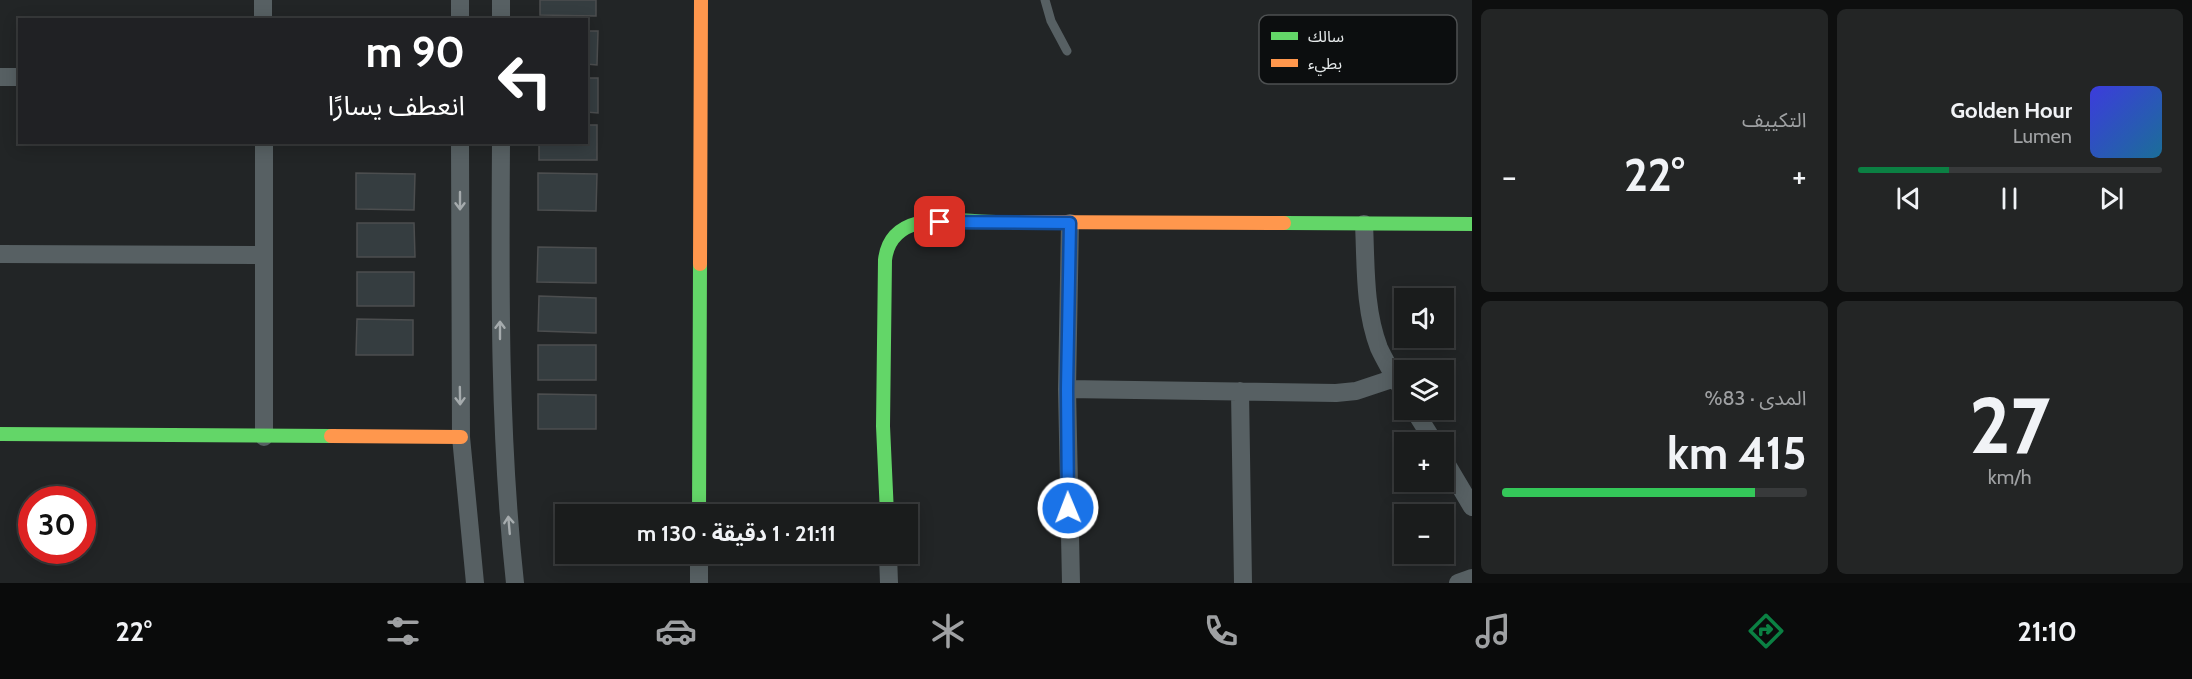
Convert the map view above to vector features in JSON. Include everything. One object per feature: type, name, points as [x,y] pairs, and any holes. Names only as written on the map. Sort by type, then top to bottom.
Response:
[{"type":"street","points":[[263,0],[263,18]]},
{"type":"street","points":[[460,0],[460,18]]},
{"type":"street","points":[[501,0],[501,18]]},
{"type":"street","points":[[699,504],[701,0]]},
{"type":"street","points":[[0,76],[18,77]]},
{"type":"street","points":[[264,144],[264,436]]},
{"type":"street","points":[[460,144],[461,437],[475,583]]},
{"type":"street","points":[[501,144],[501,389],[504,459],[515,583]]},
{"type":"street","points":[[887,504],[883,331],[885,260],[891,238],[903,227],[918,222],[1472,225]]},
{"type":"street","points":[[1070,223],[1067,389],[1071,583]]},
{"type":"street","points":[[1364,224],[1370,315],[1379,348],[1394,374]]},
{"type":"street","points":[[0,254],[264,255]]},
{"type":"street","points":[[1067,389],[1336,393],[1394,386]]},
{"type":"street","points":[[1240,391],[1243,583]]},
{"type":"street","points":[[0,434],[461,437]]},
{"type":"street","points":[[1454,477],[1472,507]]},
{"type":"street","points":[[699,564],[699,583]]},
{"type":"street","points":[[888,564],[889,583]]},
{"type":"street","points":[[1458,583],[1472,578]]},
{"type":"lane","points":[[1045,0],[1051,21],[1067,51]]},
{"type":"building","points":[[540,0],[596,0],[596,16],[540,15]]},
{"type":"building","points":[[588,31],[598,31],[597,65],[588,64]]},
{"type":"building","points":[[588,78],[598,78],[598,113],[588,112]]},
{"type":"building","points":[[588,125],[597,125],[597,160],[539,160],[539,144],[588,144]]},
{"type":"building","points":[[356,173],[415,174],[414,210],[356,209]]},
{"type":"building","points":[[538,173],[597,174],[596,211],[538,210]]},
{"type":"building","points":[[357,223],[414,223],[415,257],[357,257]]},
{"type":"building","points":[[538,247],[596,248],[596,283],[537,282]]},
{"type":"building","points":[[357,272],[414,272],[414,306],[357,306]]},
{"type":"building","points":[[539,296],[596,298],[596,333],[538,331]]},
{"type":"building","points":[[357,319],[413,320],[413,355],[356,355]]},
{"type":"building","points":[[538,345],[596,345],[596,380],[538,380]]},
{"type":"building","points":[[538,394],[596,395],[596,429],[538,429]]},
{"type":"traffic: fast","points":[[887,504],[883,426],[885,260],[890,243],[900,232],[928,221],[996,222]]},
{"type":"traffic: fast","points":[[1284,223],[1472,224]]},
{"type":"traffic: fast","points":[[699,504],[700,264]]},
{"type":"traffic: fast","points":[[0,434],[331,436]]},
{"type":"traffic: slow","points":[[700,264],[701,0]]},
{"type":"traffic: slow","points":[[996,222],[1284,223]]},
{"type":"traffic: slow","points":[[331,436],[461,437]]},
{"type":"route","points":[[940,222],[1070,223],[1067,389],[1068,508]]}]
